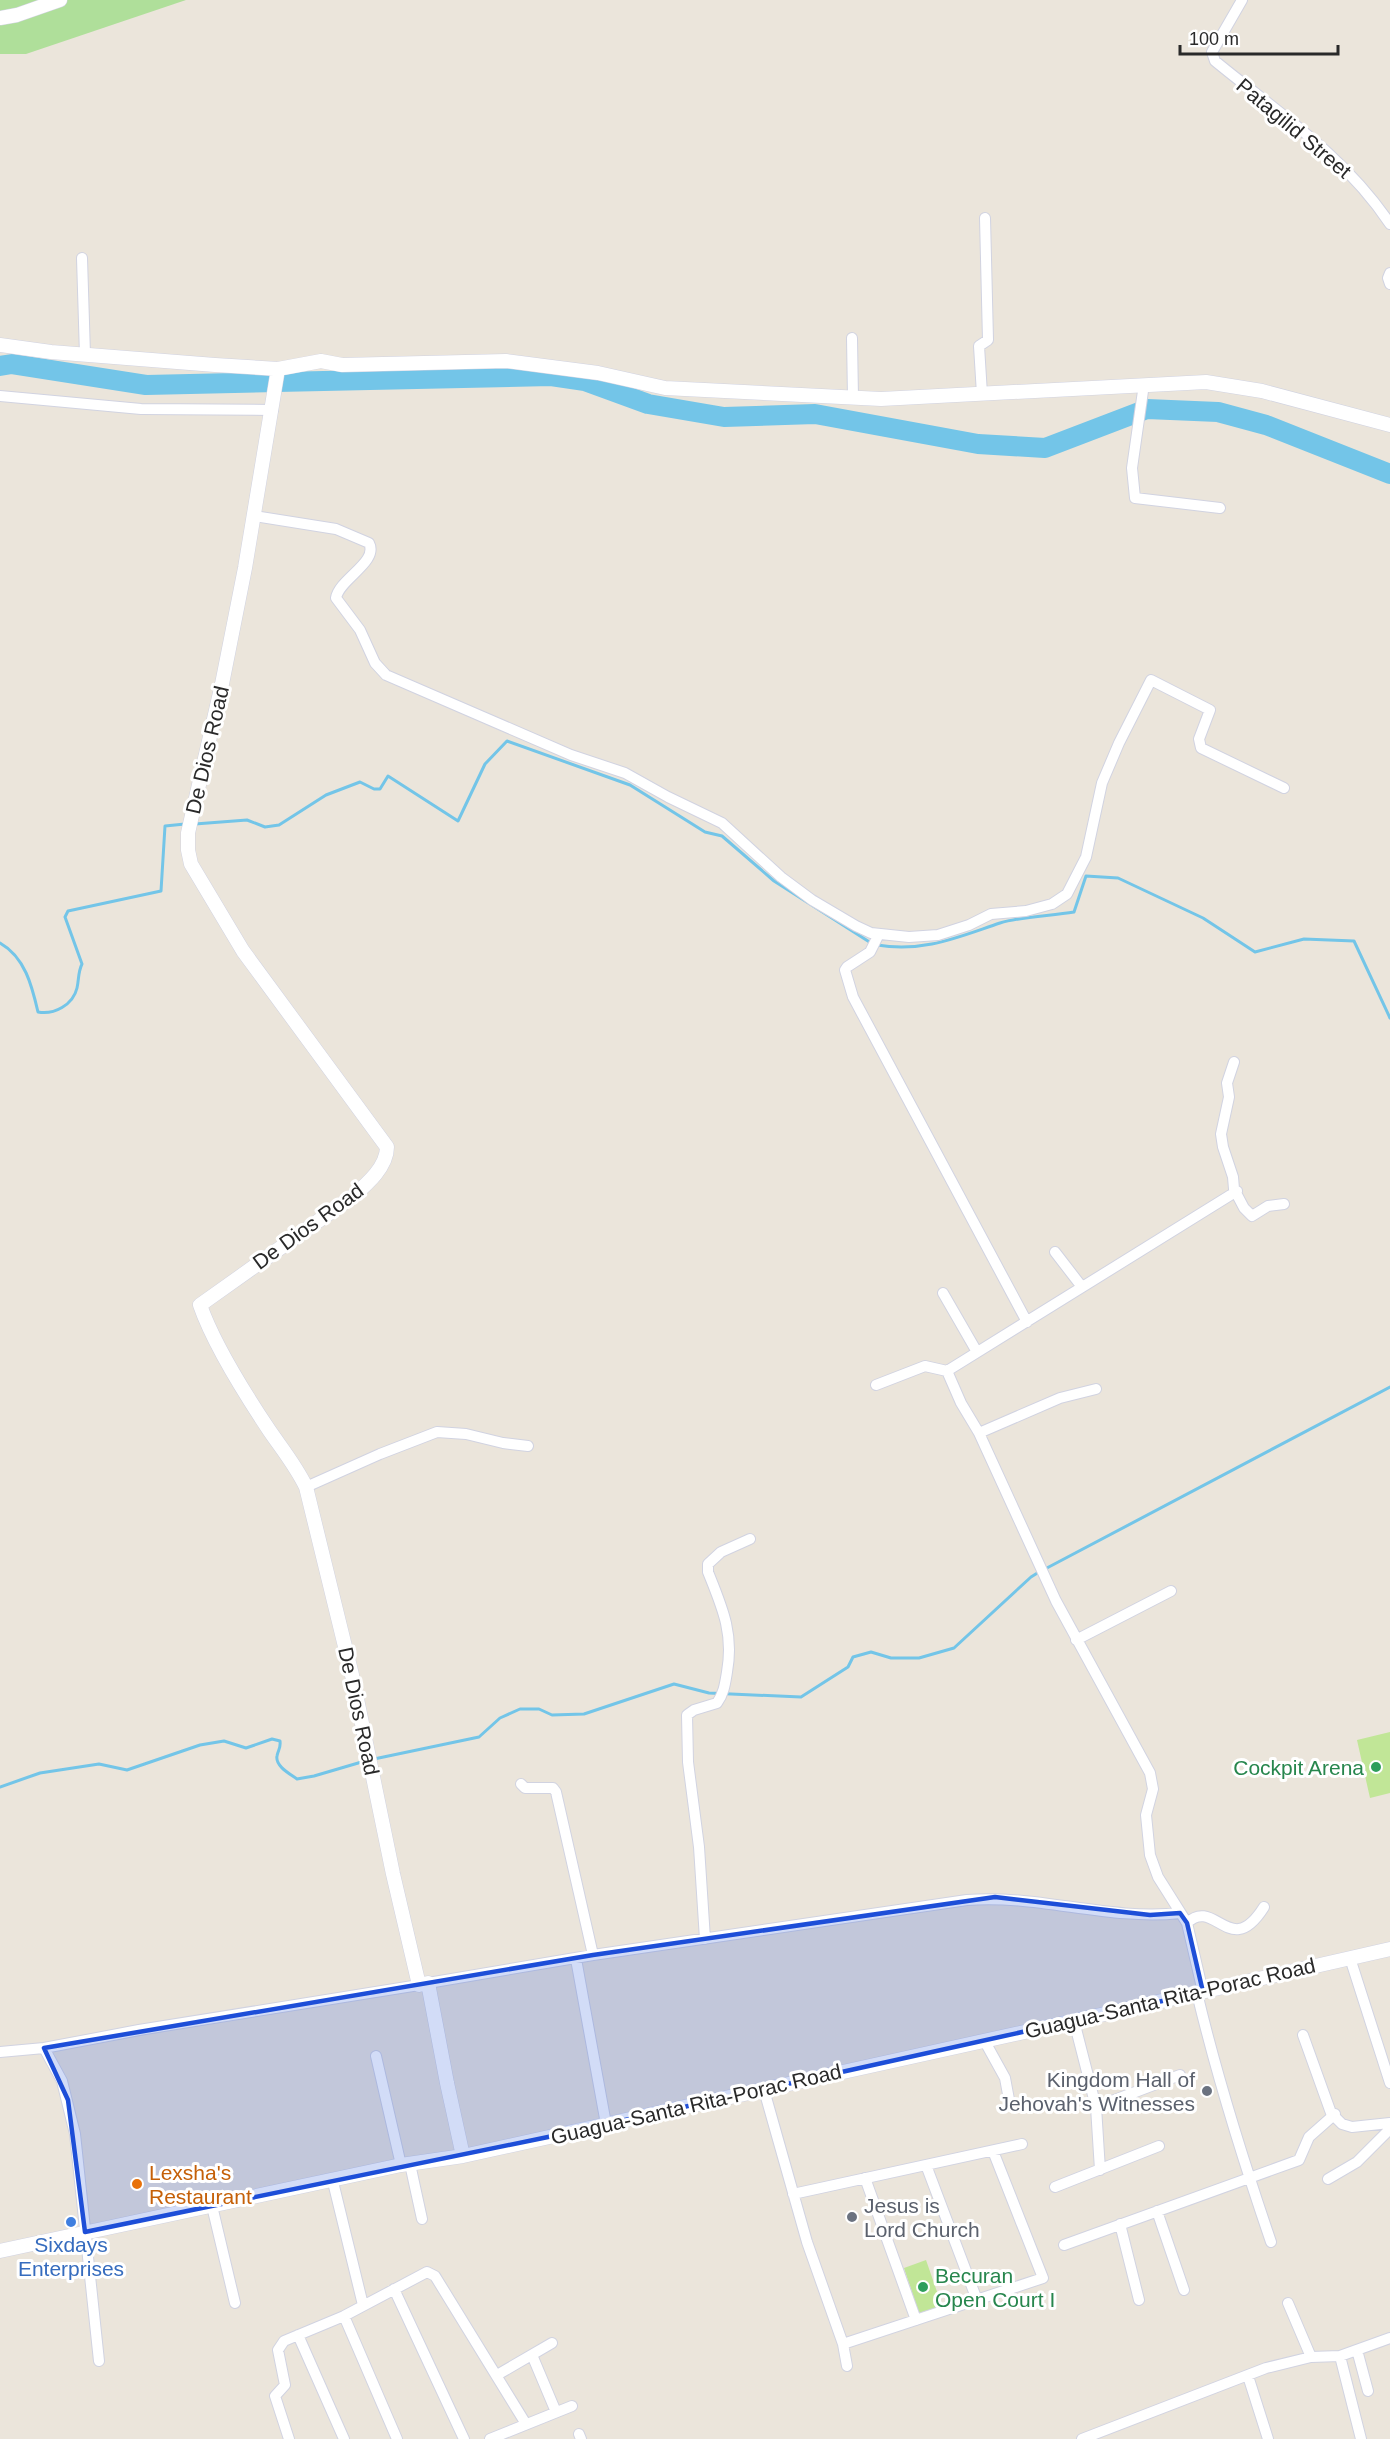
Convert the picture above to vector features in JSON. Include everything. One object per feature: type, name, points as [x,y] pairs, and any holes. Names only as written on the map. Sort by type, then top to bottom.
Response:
[{"type":"street","points":[[0,18],[17,15],[60,0]]},
{"type":"street","name":"Patagilid Street","points":[[1242,0],[1212,52],[1215,61],[1339,161],[1378,206],[1390,224]]},
{"type":"street","points":[[982,394],[979,346],[988,340],[986,218]]},
{"type":"street","points":[[82,258],[85,355]]},
{"type":"street","points":[[1390,273],[1388,278],[1390,284]]},
{"type":"street","points":[[852,338],[853,398]]},
{"type":"street","points":[[0,345],[278,372],[321,360],[342,365],[506,361],[589,372],[665,388],[853,398],[908,399],[982,394],[1144,389],[1206,382],[1262,391],[1390,425]]},
{"type":"street","name":"De Dios Road","points":[[278,372],[254,516],[222,684],[188,833],[191,864],[243,951],[387,1147],[387,1155],[379,1168],[352,1197],[200,1305],[211,1334],[268,1429],[297,1469],[306,1487],[337,1610],[367,1753],[424,1984],[463,2156]]},
{"type":"street","points":[[1144,389],[1132,468],[1135,498],[1220,508]]},
{"type":"street","points":[[0,396],[141,409],[274,403]]},
{"type":"street","points":[[254,516],[336,530],[369,543],[370,555],[336,596],[360,630],[375,663],[386,675],[571,754],[614,768],[722,823],[781,877],[812,900],[878,937],[938,935],[969,925],[991,914],[1026,911],[1061,900],[1067,894],[1086,857],[1102,783],[1124,732],[1151,680],[1210,710],[1199,739],[1201,748],[1284,788]]},
{"type":"street","points":[[878,937],[870,952],[845,970],[853,997],[1027,1322]]},
{"type":"street","points":[[1234,1062],[1227,1083],[1229,1097],[1221,1134],[1234,1189],[1244,1208],[1252,1216],[1268,1206],[1284,1204]]},
{"type":"street","points":[[876,1385],[925,1366],[947,1371],[1237,1191]]},
{"type":"street","points":[[1055,1252],[1082,1287]]},
{"type":"street","points":[[943,1293],[977,1352]]},
{"type":"street","points":[[947,1371],[1076,1640],[1150,1773],[1153,1788],[1146,1815],[1150,1856],[1158,1877],[1187,1923],[1208,2041],[1249,2178],[1271,2242]]},
{"type":"street","points":[[978,1433],[1060,1398],[1096,1389]]},
{"type":"street","points":[[306,1487],[437,1432],[466,1434],[503,1443],[528,1446]]},
{"type":"street","points":[[705,1939],[699,1847],[686,1726],[687,1714],[717,1703],[723,1692],[730,1654],[729,1626],[708,1572],[708,1564],[721,1552],[750,1539]]},
{"type":"street","points":[[1076,1640],[1171,1590]]},
{"type":"street","points":[[521,1784],[525,1788],[553,1788],[556,1792],[593,1955]]},
{"type":"street","points":[[0,2052],[44,2048],[139,2030],[593,1955],[994,1898],[1150,1915],[1180,1913]]},
{"type":"street","points":[[1187,1923],[1198,1916],[1209,1917],[1226,1928],[1239,1929],[1249,1926],[1264,1907]]},
{"type":"street","name":"Guagua-Santa Rita-Porac Road","points":[[0,2251],[405,2165],[463,2156],[1390,1949]]},
{"type":"street","points":[[1350,1958],[1390,2083]]},
{"type":"street","points":[[576,1959],[606,2124]]},
{"type":"street","points":[[1074,2021],[1096,2107],[1100,2170]]},
{"type":"street","points":[[1303,2035],[1331,2113],[1335,2114],[1342,2124],[1352,2127],[1390,2123]]},
{"type":"street","points":[[984,2040],[1005,2078],[1010,2104]]},
{"type":"street","points":[[44,2048],[62,2081],[75,2134],[99,2361]]},
{"type":"street","points":[[375,2056],[422,2219]]},
{"type":"street","points":[[1096,2107],[1180,2075]]},
{"type":"street","points":[[764,2090],[793,2194],[843,2344],[847,2366]]},
{"type":"street","points":[[1064,2245],[1299,2160],[1309,2137],[1335,2114]]},
{"type":"street","points":[[1328,2179],[1357,2162],[1390,2129]]},
{"type":"street","points":[[793,2194],[1022,2144]]},
{"type":"street","points":[[1055,2187],[1159,2146]]},
{"type":"street","points":[[843,2344],[1043,2278],[993,2151]]},
{"type":"street","points":[[926,2165],[977,2301]]},
{"type":"street","points":[[865,2178],[916,2320]]},
{"type":"street","points":[[333,2182],[363,2305]]},
{"type":"street","points":[[212,2206],[235,2303]]},
{"type":"street","points":[[1156,2211],[1184,2290]]},
{"type":"street","points":[[1119,2224],[1139,2300]]},
{"type":"street","points":[[289,2439],[275,2396],[285,2385],[279,2345],[344,2316],[427,2272],[435,2276],[525,2424]]},
{"type":"street","points":[[394,2289],[464,2439]]},
{"type":"street","points":[[1288,2303],[1311,2357]]},
{"type":"street","points":[[344,2316],[397,2439]]},
{"type":"street","points":[[298,2335],[344,2439]]},
{"type":"street","points":[[1082,2439],[1266,2368],[1311,2357],[1340,2356],[1390,2338]]},
{"type":"street","points":[[497,2376],[552,2343]]},
{"type":"street","points":[[1357,2350],[1368,2391]]},
{"type":"street","points":[[532,2355],[556,2412]]},
{"type":"street","points":[[1340,2356],[1362,2439]]},
{"type":"street","points":[[1248,2376],[1268,2439]]},
{"type":"street","points":[[490,2439],[572,2406]]},
{"type":"highlighted area","points":[[995,1897],[1150,1915],[1180,1913],[1187,1923],[1203,1992],[548,2137],[85,2232],[68,2100],[44,2048],[593,1955],[967,1900]]},
{"type":"green space","points":[[0,0],[186,0],[26,54],[0,54]]},
{"type":"green space","name":"Cockpit Arena","points":[[1390,1732],[1390,1793],[1370,1798],[1357,1740]]},
{"type":"green space","name":"Becuran Open Court I","points":[[926,2260],[942,2306],[919,2313],[904,2268]]},
{"type":"waterway","points":[[0,366],[12,364],[146,385],[551,376],[585,381],[648,404],[724,417],[815,414],[978,444],[1045,448],[1147,409],[1218,412],[1266,425],[1390,474]]},
{"type":"waterway","points":[[195,824],[247,820],[265,827],[279,825],[326,795],[360,782],[374,789],[380,789],[388,776],[458,821],[485,764],[507,741],[630,785],[705,832],[722,836],[774,881],[871,943]]},
{"type":"waterway","points":[[0,943],[16,956],[26,973],[38,1012],[44,1013],[62,1008],[75,994],[82,964],[65,917],[68,911],[161,891],[165,826],[185,824]]},
{"type":"waterway","points":[[877,945],[894,947],[925,945],[1027,917],[1074,912],[1086,876],[1118,878],[1203,918],[1255,952],[1304,939],[1354,941],[1390,1018]]},
{"type":"waterway","points":[[1045,1569],[1390,1387]]},
{"type":"waterway","points":[[374,1759],[479,1737],[500,1718],[520,1709],[539,1709],[552,1715],[584,1714],[674,1684],[709,1693],[801,1697],[848,1667],[853,1657],[871,1652],[891,1658],[919,1658],[954,1648],[1039,1572]]},
{"type":"waterway","points":[[0,1787],[40,1773],[99,1764],[127,1770],[200,1745],[224,1741],[246,1748],[272,1739],[280,1741],[278,1763],[297,1779],[365,1761]]},
{"type":"place","name":"Cockpit Arena","points":[[1376,1767]]},
{"type":"place","name":"Kingdom Hall of Jehovah's Witnesses","points":[[1207,2091]]},
{"type":"place","name":"Lexsha's Restaurant","points":[[137,2184]]},
{"type":"place","name":"Jesus is Lord Church","points":[[852,2217]]},
{"type":"place","name":"Sixdays Enterprises","points":[[71,2222]]},
{"type":"place","name":"Becuran Open Court I","points":[[923,2287]]}]
